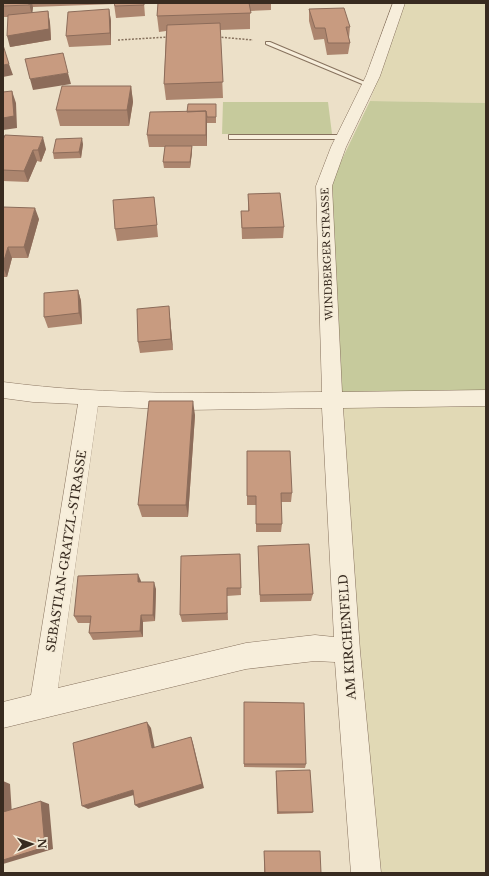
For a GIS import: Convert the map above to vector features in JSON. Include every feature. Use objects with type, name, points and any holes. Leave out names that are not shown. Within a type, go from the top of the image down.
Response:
[{"type":"street","name":"WINDBERGER STRASSE","points":[[332,400],[324,186],[327,174],[343,137],[369,85],[400,3]]},
{"type":"street","points":[[3,390],[33,394],[89,398],[185,402],[486,398]]},
{"type":"street","name":"SEBASTIAN-GRATZL-STRASSE","points":[[42,705],[89,398]]},
{"type":"street","name":"AM KIRCHENFELD","points":[[332,400],[347,651],[366,873]]},
{"type":"street","points":[[3,715],[246,656],[315,648],[347,651]]},
{"type":"lane","points":[[268,43],[369,85]]},
{"type":"lane","points":[[232,137],[343,137]]},
{"type":"path","points":[[118,40],[174,37]]},
{"type":"path","points":[[212,37],[242,38],[268,43]]},
{"type":"shaded area","points":[[404,3],[486,3],[486,103],[370,101]]},
{"type":"shaded area","points":[[486,399],[486,873],[376,873],[336,401]]},
{"type":"green space","points":[[370,101],[486,103],[486,392],[336,396],[332,188],[334,176]]},
{"type":"green space","points":[[223,102],[328,102],[332,134],[222,134]]},
{"type":"building","points":[[3,3],[29,3],[29,5],[3,6]]},
{"type":"building","points":[[114,3],[144,3],[144,5],[115,6]]},
{"type":"building","points":[[158,3],[249,3],[251,13],[157,16]]},
{"type":"building","points":[[344,8],[350,27],[346,27],[350,43],[328,43],[325,28],[315,28],[309,9]]},
{"type":"building","points":[[109,9],[110,33],[66,36],[68,12]]},
{"type":"building","points":[[48,11],[49,29],[7,36],[8,15]]},
{"type":"building","points":[[220,23],[223,82],[164,84],[167,25]]},
{"type":"building","points":[[3,45],[9,64],[3,65]]},
{"type":"building","points":[[63,53],[68,73],[30,79],[25,59]]},
{"type":"building","points":[[62,86],[131,86],[127,110],[56,110]]},
{"type":"building","points":[[12,91],[14,116],[3,118],[3,92]]},
{"type":"building","points":[[188,104],[216,104],[216,117],[207,117],[206,111],[187,112]]},
{"type":"building","points":[[206,111],[206,135],[147,135],[150,112]]},
{"type":"building","points":[[5,135],[43,137],[38,150],[33,150],[24,171],[3,170],[3,140]]},
{"type":"building","points":[[82,138],[79,152],[53,153],[56,139]]},
{"type":"building","points":[[165,146],[192,146],[190,162],[163,162]]},
{"type":"building","points":[[280,193],[284,227],[242,228],[241,211],[249,211],[248,194]]},
{"type":"building","points":[[154,197],[157,225],[115,229],[113,200]]},
{"type":"building","points":[[3,207],[35,208],[24,247],[8,247],[3,264]]},
{"type":"building","points":[[78,290],[79,313],[44,317],[44,293]]},
{"type":"building","points":[[169,306],[171,339],[138,342],[137,309]]},
{"type":"building","points":[[149,401],[193,401],[186,505],[138,505]]},
{"type":"building","points":[[247,451],[290,451],[292,493],[281,493],[282,524],[256,524],[256,496],[247,496]]},
{"type":"building","points":[[309,544],[313,594],[260,595],[258,546]]},
{"type":"building","points":[[240,554],[241,588],[227,588],[227,613],[180,615],[181,556]]},
{"type":"building","points":[[138,574],[138,582],[154,582],[153,615],[141,615],[140,631],[89,633],[91,616],[74,616],[78,576]]},
{"type":"building","points":[[244,702],[304,703],[306,764],[244,764]]},
{"type":"building","points":[[147,722],[152,748],[191,737],[202,784],[135,805],[133,790],[82,806],[73,743]]},
{"type":"building","points":[[310,770],[313,812],[278,812],[276,771]]},
{"type":"building","points":[[41,801],[45,847],[3,860],[3,812]]},
{"type":"building","points":[[264,851],[320,851],[321,873],[265,873]]}]
